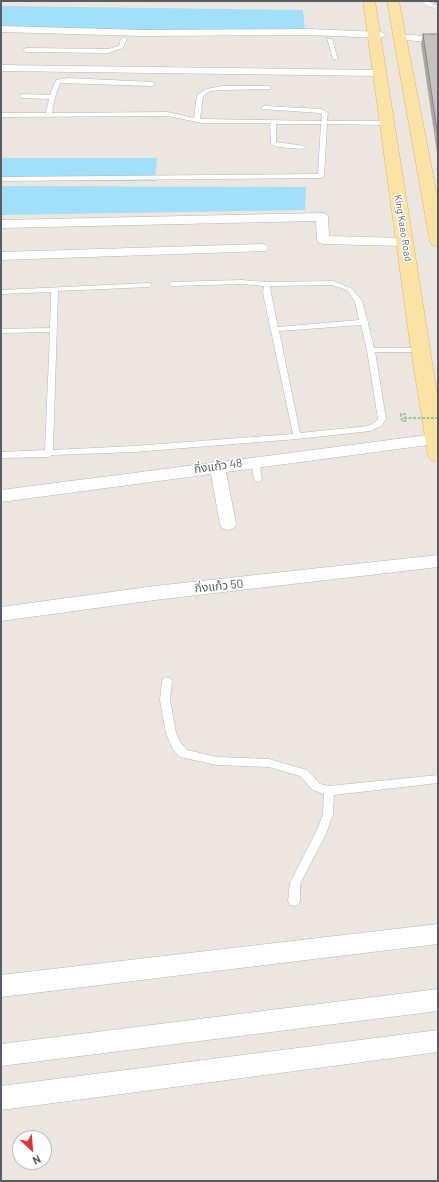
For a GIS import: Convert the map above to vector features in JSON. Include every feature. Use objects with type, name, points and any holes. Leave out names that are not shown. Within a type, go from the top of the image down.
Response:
[{"type":"main road","name":"King Kaeo Road","points":[[369,1],[378,35],[380,73],[387,124],[420,350],[438,455]]},
{"type":"main road","points":[[393,1],[438,242]]},
{"type":"street","points":[[1,29],[142,33],[310,32],[378,35]]},
{"type":"street","points":[[1,38],[280,40],[329,39],[378,35]]},
{"type":"street","points":[[399,36],[438,40]]},
{"type":"street","points":[[1,68],[380,73]]},
{"type":"street","points":[[423,168],[438,225]]},
{"type":"street","points":[[1,224],[322,217],[323,240],[405,242]]},
{"type":"street","points":[[1,256],[262,248]]},
{"type":"street","name":"กิ่งแก้ว 48","points":[[1,496],[255,461],[435,439]]},
{"type":"street","points":[[217,466],[228,524]]},
{"type":"street","name":"กิ่งแก้ว 50","points":[[1,614],[155,593],[438,562]]},
{"type":"street","points":[[1,986],[438,934]]},
{"type":"street","points":[[1,1055],[438,1000]]},
{"type":"street","points":[[1,1098],[438,1041]]},
{"type":"lane","points":[[424,1],[429,5],[435,6]]},
{"type":"lane","points":[[26,50],[108,51],[121,46],[124,39]]},
{"type":"lane","points":[[329,39],[336,59]]},
{"type":"lane","points":[[49,114],[56,84],[62,80],[152,84]]},
{"type":"lane","points":[[197,120],[200,95],[208,90],[223,88],[269,88]]},
{"type":"lane","points":[[22,96],[52,97]]},
{"type":"lane","points":[[1,179],[322,176],[325,113],[321,111],[264,108]]},
{"type":"lane","points":[[1,115],[168,114],[197,120],[387,124]]},
{"type":"lane","points":[[273,122],[273,143],[278,145],[303,146]]},
{"type":"lane","points":[[1,455],[134,449],[297,436],[370,428],[378,424],[382,419],[365,322],[358,301],[349,289],[326,282],[267,284],[241,282],[172,284]]},
{"type":"lane","points":[[267,284],[267,293],[297,436]]},
{"type":"lane","points":[[1,292],[149,285]]},
{"type":"lane","points":[[49,454],[55,290]]},
{"type":"lane","points":[[275,329],[365,322]]},
{"type":"lane","points":[[1,332],[54,330]]},
{"type":"lane","points":[[371,350],[420,350]]},
{"type":"lane","points":[[255,461],[258,479]]},
{"type":"lane","points":[[167,681],[165,700],[171,733],[176,745],[184,754],[217,761],[269,763],[303,773],[317,787],[329,791],[438,779]]},
{"type":"lane","points":[[294,901],[295,883],[322,831],[328,814],[329,791]]},
{"type":"path","points":[[403,420],[438,418]]},
{"type":"water","points":[[1,6],[303,10],[305,30],[1,32]]},
{"type":"water","points":[[1,158],[157,158],[155,181],[1,181]]},
{"type":"water","points":[[1,186],[306,187],[305,210],[1,215]]},
{"type":"building","points":[[423,34],[438,34],[438,137]]}]
